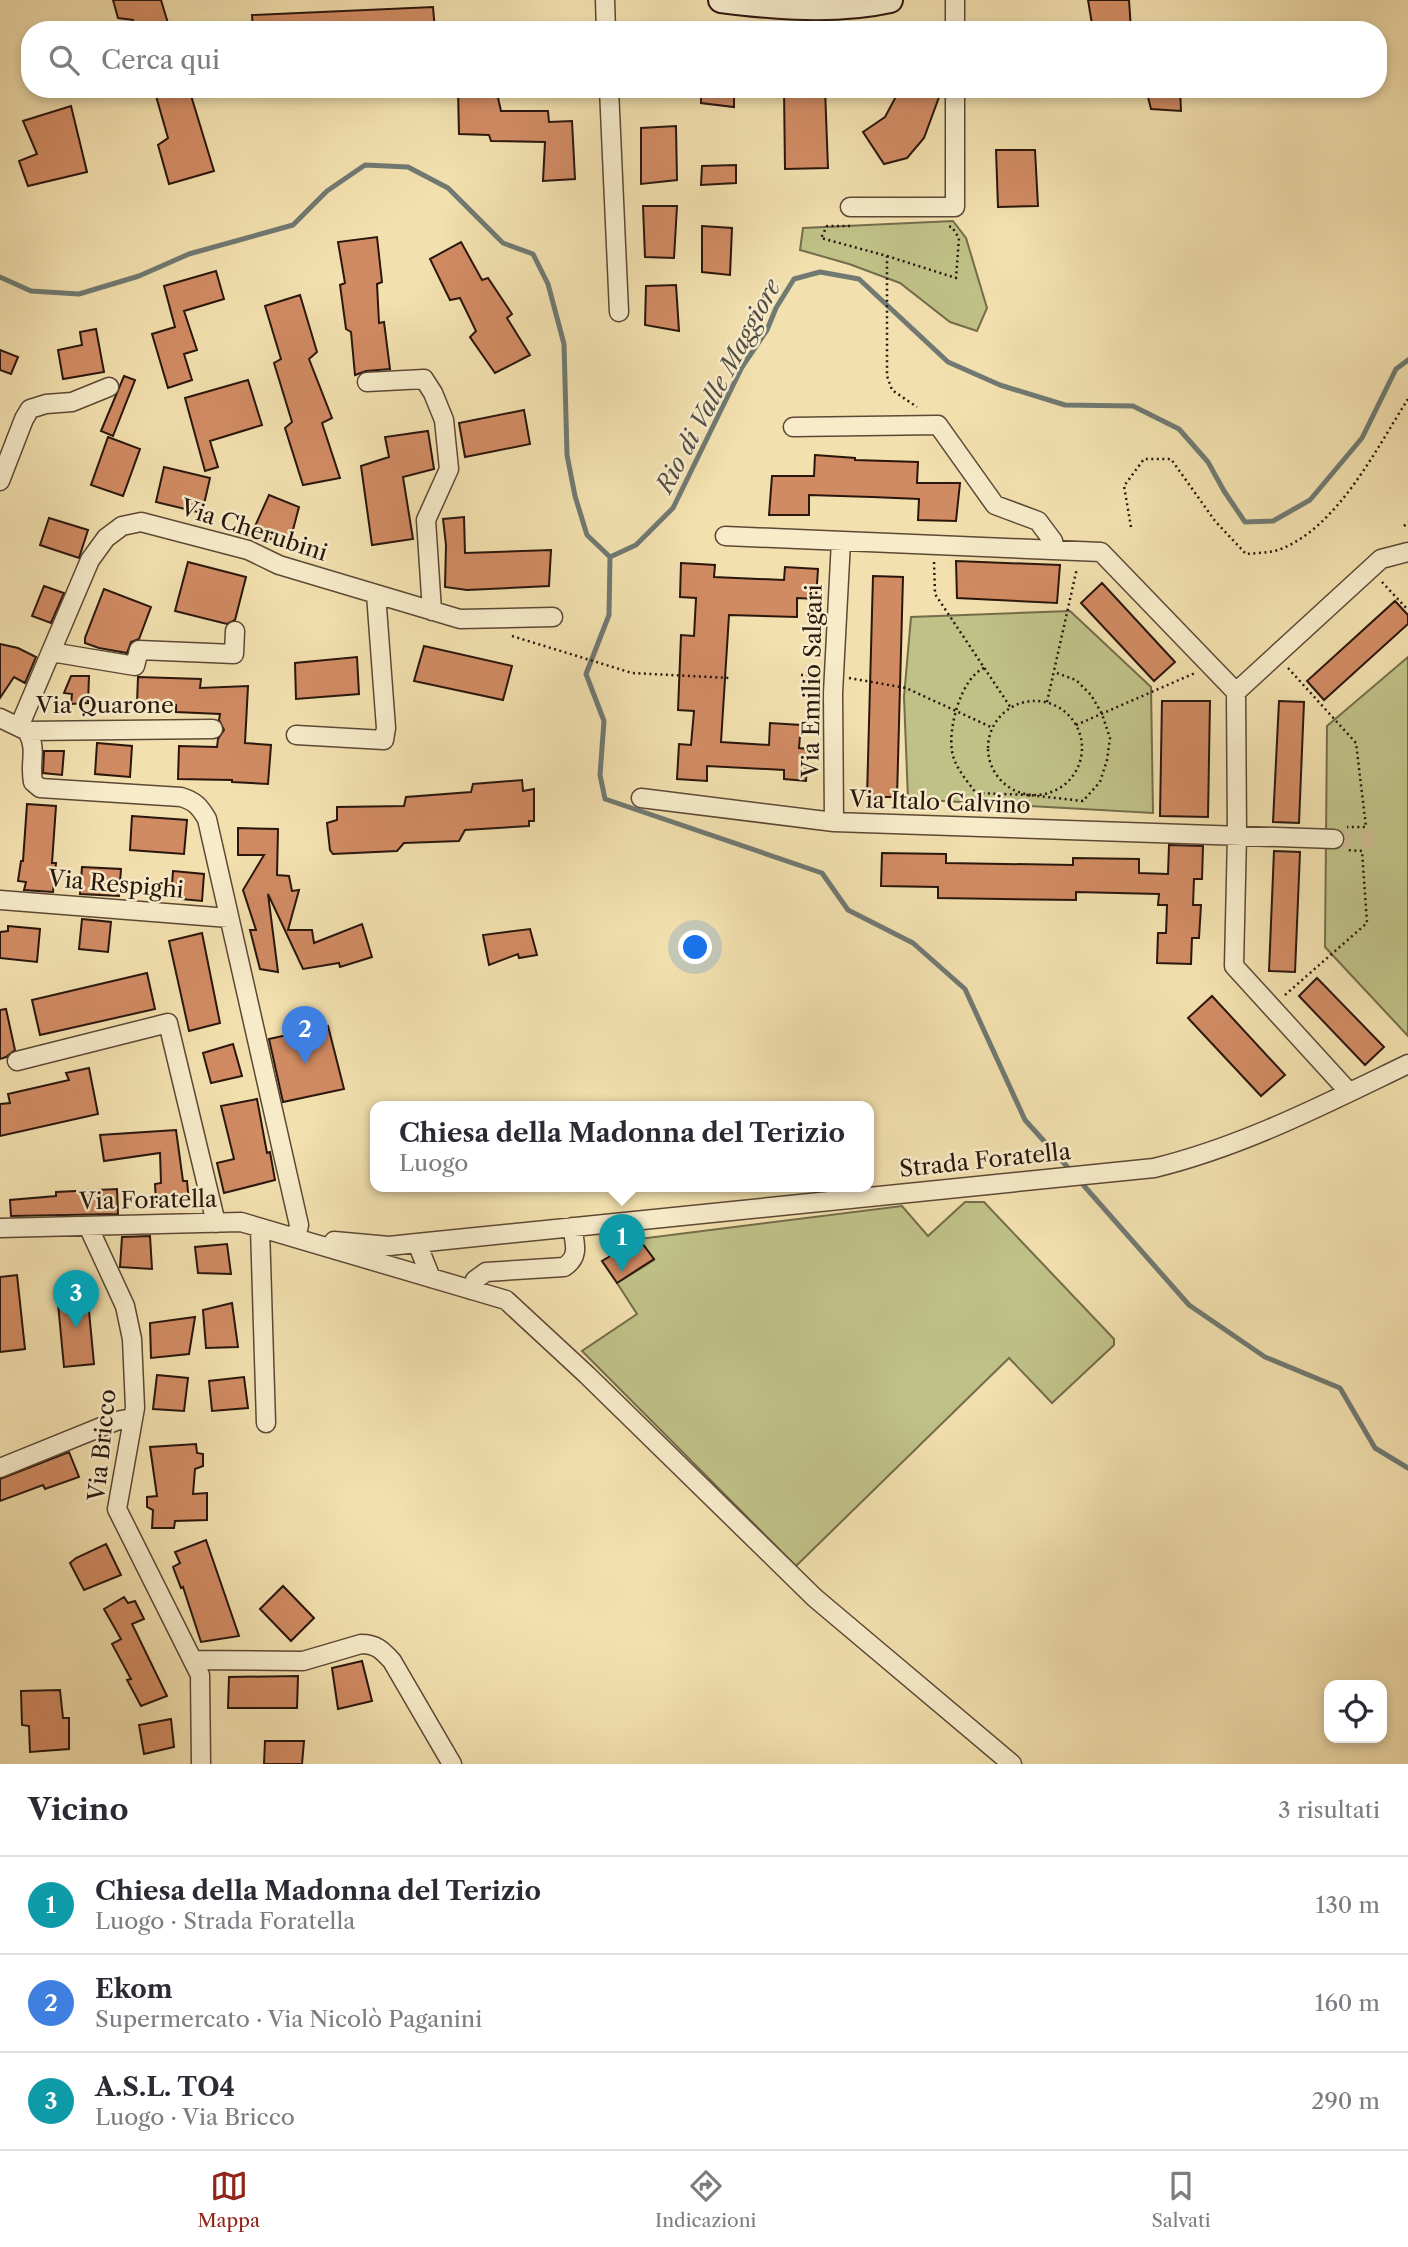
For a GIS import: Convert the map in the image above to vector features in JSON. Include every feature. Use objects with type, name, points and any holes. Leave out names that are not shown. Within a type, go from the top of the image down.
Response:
[{"type":"street","points":[[605,0],[606,21]]},
{"type":"street","points":[[721,0],[796,8],[890,0]]},
{"type":"street","points":[[955,0],[955,21]]},
{"type":"street","points":[[609,98],[619,312]]},
{"type":"street","points":[[850,207],[955,207],[955,98]]},
{"type":"street","points":[[367,382],[424,379],[444,420],[449,469],[426,520],[432,611]]},
{"type":"street","points":[[0,481],[30,409],[46,404],[72,402],[109,387]]},
{"type":"street","points":[[793,426],[938,425],[995,505],[1038,521],[1053,541],[1055,550]]},
{"type":"street","name":"Via Cherubini","points":[[23,729],[51,652],[90,559],[106,538],[122,526],[141,522],[248,550],[279,565],[460,619],[553,617]]},
{"type":"street","points":[[725,536],[1101,552],[1236,692],[1234,966],[1349,1092]]},
{"type":"street","name":"Via Emilio Salgari","points":[[834,822],[834,675],[841,541]]},
{"type":"street","points":[[1236,692],[1381,559],[1408,552]]},
{"type":"street","points":[[296,735],[384,740],[386,728],[376,594]]},
{"type":"street","points":[[51,652],[135,666],[139,650],[234,654],[235,631]]},
{"type":"street","name":"Via Quarone","points":[[0,718],[23,729],[213,729]]},
{"type":"street","points":[[23,729],[34,743],[31,769],[33,782],[40,788],[181,797],[192,800],[207,819],[299,1225],[296,1238],[506,1300],[587,1374],[816,1598],[1012,1764]]},
{"type":"street","name":"Via Italo Calvino","points":[[641,798],[834,822],[1334,839]]},
{"type":"street","name":"Via Respighi","points":[[0,900],[229,918]]},
{"type":"street","points":[[17,1061],[167,1023],[216,1223]]},
{"type":"street","name":"Strada Foratella","points":[[296,1238],[389,1246],[1154,1168],[1195,1158],[1260,1134],[1408,1064]]},
{"type":"street","name":"Via Foratella","points":[[0,1228],[241,1222],[296,1238]]},
{"type":"street","name":"Via Bricco","points":[[88,1226],[125,1306],[132,1339],[135,1408],[117,1509],[200,1675],[201,1764]]},
{"type":"street","points":[[471,1290],[475,1280],[486,1272],[564,1266],[572,1262],[576,1251],[572,1227]]},
{"type":"street","points":[[260,1228],[266,1423]]},
{"type":"street","points":[[417,1243],[431,1278]]},
{"type":"street","points":[[389,1246],[401,1269]]},
{"type":"street","points":[[0,1468],[116,1421],[132,1418]]},
{"type":"street","points":[[193,1660],[303,1661],[361,1644],[382,1648],[452,1764]]},
{"type":"path","points":[[852,226],[827,226],[821,238],[956,278],[959,238],[953,227],[940,223]]},
{"type":"path","points":[[887,256],[887,376],[892,390],[919,408]]},
{"type":"path","points":[[1131,527],[1125,486],[1144,459],[1171,459],[1215,521],[1246,554],[1278,550],[1311,531],[1344,498],[1408,399]]},
{"type":"path","points":[[1404,526],[1408,522]]},
{"type":"path","points":[[934,545],[935,594],[1011,708]]},
{"type":"path","points":[[1048,702],[1080,551]]},
{"type":"path","points":[[1370,569],[1408,610]]},
{"type":"path","points":[[1276,655],[1356,743],[1366,827]]},
{"type":"path","points":[[580,657],[632,673],[729,678]]},
{"type":"path","points":[[1076,725],[1211,666]]},
{"type":"path","points":[[984,668],[976,672],[962,692],[953,730],[951,752],[963,777],[976,793],[1029,794],[1044,794],[1069,781],[1079,767],[1083,751],[1081,735],[1062,709],[1048,702],[1031,700],[1002,714],[992,728],[988,742],[989,757],[994,771],[1003,782],[1015,790],[1029,794],[1083,801],[1100,782],[1110,738],[1102,714],[1091,695],[1076,680],[1054,672]]},
{"type":"path","points":[[801,675],[834,675],[906,688],[992,728]]},
{"type":"path","points":[[1271,1008],[1367,923],[1362,851]]},
{"type":"green space","points":[[953,221],[966,238],[987,308],[977,331],[950,322],[900,283],[800,250],[803,228]]},
{"type":"green space","points":[[1070,611],[1151,687],[1153,813],[908,799],[904,697],[911,617]]},
{"type":"green space","points":[[1408,657],[1408,1036],[1325,947],[1327,726]]},
{"type":"green space","points":[[965,1202],[984,1202],[1114,1339],[1114,1345],[1052,1403],[1009,1358],[796,1566],[582,1351],[637,1314],[617,1283],[654,1260],[639,1239],[902,1206],[928,1236]]},
{"type":"building","points":[[113,0],[161,0],[167,21],[133,21],[118,18]]},
{"type":"building","points":[[1088,0],[1129,0],[1130,21],[1092,21]]},
{"type":"building","points":[[433,7],[434,21],[252,21],[252,15]]},
{"type":"building","points":[[157,98],[192,98],[214,171],[169,184],[158,145],[168,138]]},
{"type":"building","points":[[458,98],[498,98],[501,111],[548,111],[549,122],[572,121],[575,179],[543,181],[545,142],[491,141],[489,135],[459,134]]},
{"type":"building","points":[[701,98],[734,98],[734,107],[701,103]]},
{"type":"building","points":[[784,98],[825,98],[828,168],[785,169]]},
{"type":"building","points":[[895,98],[939,98],[924,138],[907,158],[884,164],[863,132],[885,117]]},
{"type":"building","points":[[1148,98],[1180,98],[1181,111],[1151,109]]},
{"type":"building","points":[[71,106],[87,172],[28,186],[19,161],[37,154],[23,121]]},
{"type":"building","points":[[676,126],[677,180],[641,184],[641,128]]},
{"type":"building","points":[[996,150],[1035,150],[1038,206],[998,207]]},
{"type":"building","points":[[736,165],[736,183],[701,185],[702,166]]},
{"type":"building","points":[[643,206],[677,206],[674,258],[645,257]]},
{"type":"building","points":[[702,226],[732,228],[730,275],[702,272]]},
{"type":"building","points":[[377,237],[382,282],[377,284],[379,323],[384,322],[390,369],[355,375],[351,332],[346,329],[340,285],[345,283],[338,242]]},
{"type":"building","points":[[461,242],[482,280],[488,278],[512,314],[507,318],[530,355],[495,373],[470,337],[476,331],[460,298],[450,300],[430,259]]},
{"type":"building","points":[[216,271],[224,299],[184,311],[197,350],[184,354],[192,380],[168,388],[152,334],[175,327],[164,286]]},
{"type":"building","points":[[676,285],[679,331],[645,325],[646,286]]},
{"type":"building","points":[[300,295],[317,352],[309,359],[332,418],[322,423],[340,478],[303,485],[285,428],[292,422],[274,363],[281,359],[265,306]]},
{"type":"building","points":[[96,329],[104,372],[63,379],[58,350],[82,345],[80,332]]},
{"type":"building","points":[[0,350],[18,357],[11,374],[0,370]]},
{"type":"building","points":[[124,376],[135,380],[113,436],[101,431]]},
{"type":"building","points":[[248,380],[262,425],[210,441],[218,467],[205,471],[185,398]]},
{"type":"building","points":[[524,410],[530,444],[465,457],[459,423]]},
{"type":"building","points":[[428,431],[434,469],[403,477],[413,539],[372,545],[361,466],[389,457],[385,437]]},
{"type":"building","points":[[108,437],[140,449],[123,496],[91,485]]},
{"type":"building","points":[[815,455],[855,460],[918,462],[917,483],[960,483],[956,521],[918,520],[919,499],[872,497],[809,495],[809,515],[769,515],[772,476],[814,476]]},
{"type":"building","points":[[164,467],[210,478],[202,513],[156,502]]},
{"type":"building","points":[[269,495],[299,507],[289,545],[252,533]]},
{"type":"building","points":[[464,517],[465,553],[551,550],[549,586],[467,590],[445,587],[446,545],[443,519]]},
{"type":"building","points":[[49,518],[88,530],[79,558],[40,545]]},
{"type":"building","points":[[956,561],[1060,565],[1057,603],[957,598]]},
{"type":"building","points":[[188,562],[246,577],[235,620],[227,624],[175,611]]},
{"type":"building","points":[[681,563],[715,565],[714,577],[784,580],[785,567],[818,569],[816,599],[797,598],[797,617],[729,615],[721,742],[769,745],[770,723],[801,725],[799,748],[808,749],[806,781],[784,779],[784,770],[707,766],[707,781],[677,779],[679,744],[691,745],[694,711],[678,710],[681,635],[694,636],[696,598],[680,597]]},
{"type":"building","points":[[873,576],[903,577],[897,797],[867,797]]},
{"type":"building","points":[[1102,583],[1175,662],[1154,681],[1081,603]]},
{"type":"building","points":[[44,586],[64,593],[51,623],[32,616]]},
{"type":"building","points":[[104,589],[151,607],[139,639],[131,642],[127,653],[85,643]]},
{"type":"building","points":[[1395,601],[1408,615],[1408,624],[1324,700],[1307,681]]},
{"type":"building","points":[[0,644],[18,648],[36,657],[25,683],[14,677],[0,698]]},
{"type":"building","points":[[424,646],[512,666],[503,700],[414,681]]},
{"type":"building","points":[[357,657],[359,694],[296,699],[295,663]]},
{"type":"building","points":[[71,676],[89,676],[88,703],[71,704],[72,694],[64,693]]},
{"type":"building","points":[[138,677],[201,679],[200,688],[248,686],[245,743],[271,745],[268,784],[178,779],[179,746],[217,747],[218,739],[224,730],[219,720],[220,714],[176,712],[176,705],[137,703]]},
{"type":"building","points":[[1162,701],[1210,701],[1208,817],[1160,816]]},
{"type":"building","points":[[1279,701],[1304,702],[1299,823],[1273,822]]},
{"type":"building","points":[[97,743],[132,746],[130,777],[95,774]]},
{"type":"building","points":[[44,751],[64,751],[62,775],[43,773]]},
{"type":"building","points":[[522,780],[523,791],[534,789],[534,821],[529,821],[529,826],[465,830],[459,841],[404,843],[397,851],[333,854],[330,850],[327,823],[337,820],[337,807],[404,806],[406,797],[471,792],[473,784]]},
{"type":"building","points":[[27,804],[56,806],[53,892],[24,890],[26,882],[18,881],[23,861]]},
{"type":"building","points":[[132,816],[187,820],[184,854],[130,850]]},
{"type":"building","points":[[238,828],[278,829],[277,875],[289,876],[292,891],[299,890],[288,930],[312,930],[314,943],[362,924],[372,957],[340,967],[339,963],[303,969],[268,894],[278,972],[260,969],[250,930],[256,930],[243,890],[264,855],[238,855]]},
{"type":"building","points":[[1169,845],[1203,846],[1202,879],[1194,879],[1193,905],[1201,905],[1199,938],[1192,938],[1191,964],[1157,963],[1158,933],[1166,933],[1167,905],[1158,905],[1159,894],[1076,892],[1076,900],[938,898],[938,887],[881,886],[882,853],[946,854],[946,863],[1073,865],[1073,858],[1139,859],[1139,873],[1168,874]]},
{"type":"building","points":[[1274,851],[1300,852],[1295,972],[1269,971]]},
{"type":"building","points":[[82,867],[121,869],[119,896],[80,894]]},
{"type":"building","points":[[173,871],[204,874],[202,901],[171,898]]},
{"type":"building","points":[[82,919],[111,922],[108,952],[79,949]]},
{"type":"building","points":[[8,926],[40,929],[37,962],[0,958],[0,932],[8,931]]},
{"type":"building","points":[[530,929],[537,955],[519,958],[518,954],[489,965],[483,935]]},
{"type":"building","points":[[202,933],[220,1023],[189,1031],[169,941]]},
{"type":"building","points":[[147,973],[155,1009],[40,1035],[32,1000]]},
{"type":"building","points":[[1317,978],[1384,1047],[1365,1065],[1299,996]]},
{"type":"building","points":[[1212,996],[1285,1075],[1261,1096],[1188,1018]]},
{"type":"building","points":[[6,1009],[15,1050],[0,1059],[0,1010]]},
{"type":"building","points":[[328,1026],[344,1089],[283,1102],[269,1039]]},
{"type":"building","points":[[233,1044],[242,1076],[211,1083],[203,1053]]},
{"type":"building","points":[[89,1068],[98,1114],[0,1136],[0,1104],[10,1103],[8,1094],[69,1080],[66,1073]]},
{"type":"building","points":[[257,1099],[275,1180],[224,1193],[217,1163],[234,1159],[221,1106]]},
{"type":"building","points":[[176,1130],[183,1181],[187,1181],[189,1202],[156,1202],[155,1184],[161,1183],[160,1153],[104,1161],[100,1135]]},
{"type":"building","points":[[117,1189],[118,1214],[11,1216],[10,1200],[56,1196],[56,1192]]},
{"type":"building","points":[[150,1236],[152,1269],[120,1267],[122,1237]]},
{"type":"building","points":[[639,1239],[654,1259],[617,1283],[602,1261]]},
{"type":"building","points":[[227,1244],[231,1274],[198,1273],[195,1247]]},
{"type":"building","points":[[17,1275],[25,1349],[0,1352],[0,1277]]},
{"type":"building","points":[[87,1290],[94,1364],[64,1367],[57,1293]]},
{"type":"building","points":[[232,1303],[238,1347],[206,1348],[203,1310]]},
{"type":"building","points":[[195,1317],[189,1354],[151,1358],[150,1323]]},
{"type":"building","points":[[157,1375],[188,1378],[184,1411],[153,1409]]},
{"type":"building","points":[[244,1377],[248,1408],[212,1411],[209,1381]]},
{"type":"building","points":[[196,1444],[197,1453],[203,1454],[203,1466],[195,1469],[193,1494],[207,1493],[207,1520],[175,1521],[174,1528],[152,1528],[153,1510],[147,1507],[147,1497],[157,1496],[150,1447]]},
{"type":"building","points":[[69,1452],[79,1477],[45,1489],[43,1485],[0,1501],[0,1479]]},
{"type":"building","points":[[206,1540],[239,1636],[201,1642],[183,1587],[181,1588],[173,1567],[180,1563],[175,1552]]},
{"type":"building","points":[[106,1544],[121,1575],[84,1590],[70,1563]]},
{"type":"building","points":[[283,1586],[314,1618],[291,1641],[260,1609]]},
{"type":"building","points":[[124,1597],[128,1603],[135,1601],[144,1619],[132,1624],[167,1696],[141,1706],[127,1680],[131,1679],[112,1644],[121,1639],[104,1609]]},
{"type":"building","points":[[362,1661],[372,1701],[338,1709],[332,1668]]},
{"type":"building","points":[[298,1676],[297,1708],[228,1708],[229,1677]]},
{"type":"building","points":[[60,1690],[63,1718],[69,1718],[69,1749],[30,1752],[29,1726],[22,1725],[21,1691]]},
{"type":"building","points":[[171,1719],[174,1747],[144,1754],[139,1725]]},
{"type":"building","points":[[265,1741],[304,1741],[302,1764],[264,1764]]},
{"type":"waterway","name":"Rio di Valle Maggiore","points":[[0,277],[31,291],[79,294],[139,276],[189,254],[293,225],[327,191],[365,165],[408,167],[448,188],[503,243],[533,254],[548,284],[564,344],[567,455],[575,496],[587,535],[610,557],[636,545],[673,508],[742,367],[767,330],[776,308],[794,279],[820,272],[859,279],[948,362],[1000,385],[1065,405],[1133,406],[1179,429],[1208,462],[1245,522],[1273,521],[1310,500],[1362,438],[1396,369],[1408,360]]},
{"type":"waterway","points":[[610,557],[609,615],[586,674],[604,721],[600,775],[605,799],[822,873],[848,910],[913,943],[965,989],[1025,1120],[1072,1172]]},
{"type":"waterway","points":[[1078,1179],[1189,1305],[1265,1357],[1340,1388],[1375,1448],[1408,1468]]},
{"type":"tunnel","points":[[1334,839],[1373,839]]},
{"type":"place","name":"Ekom","points":[[305,1064]]},
{"type":"place","name":"Chiesa della Madonna del Terizio","points":[[622,1272]]},
{"type":"place","name":"A.S.L. TO4","points":[[76,1328]]}]
